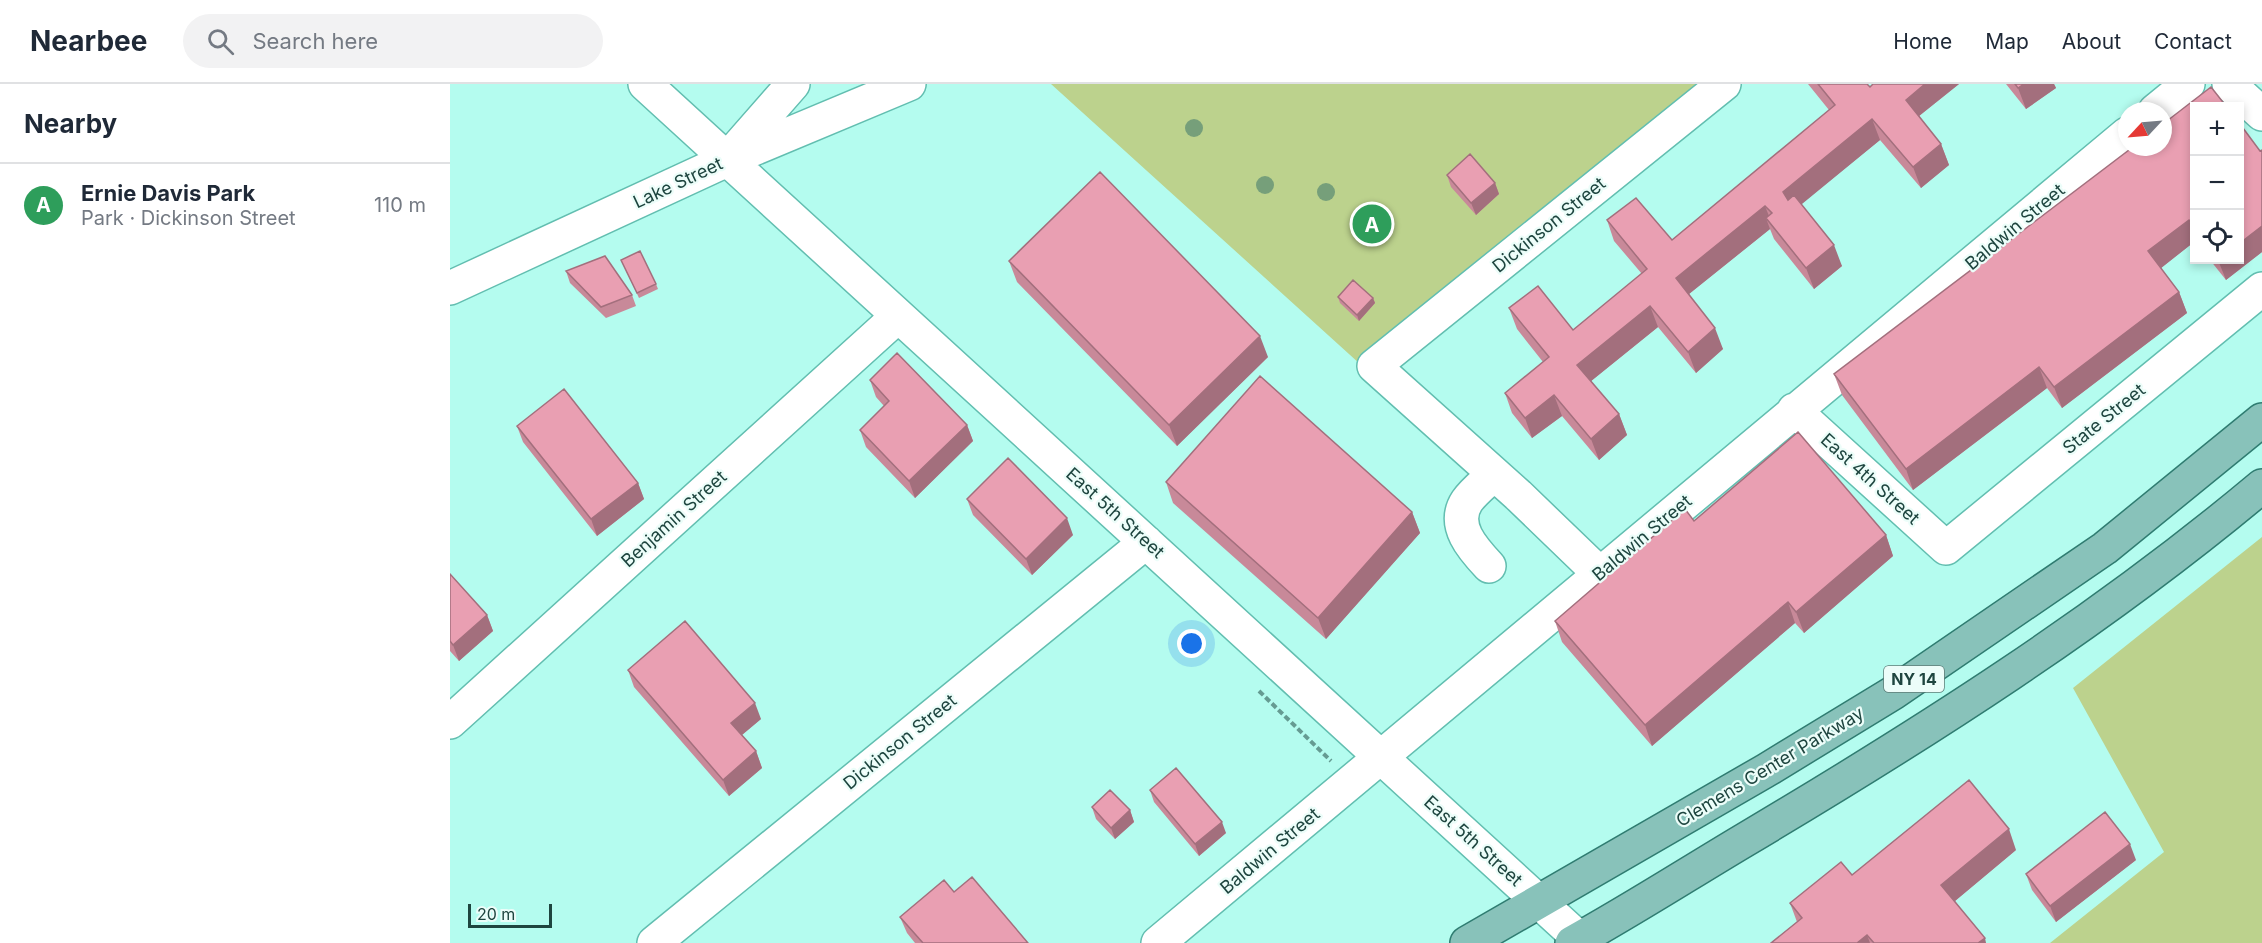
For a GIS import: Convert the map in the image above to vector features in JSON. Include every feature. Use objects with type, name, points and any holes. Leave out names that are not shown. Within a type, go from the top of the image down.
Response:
[{"type":"main road","name":"Clemens Center Parkway","points":[[1467,943],[1765,771],[1893,693],[2105,548],[2262,420]]},
{"type":"main road","name":"NY 14","points":[[1578,942],[1930,727],[2110,605],[2262,486]]},
{"type":"street","name":"East 5th Street","points":[[645,84],[1540,902],[1578,942]]},
{"type":"street","points":[[727,160],[793,84]]},
{"type":"street","name":"Lake Street","points":[[450,288],[727,160],[909,84]]},
{"type":"street","name":"Dickinson Street","points":[[1494,474],[1374,366],[1724,84]]},
{"type":"street","points":[[2166,102],[2188,84]]},
{"type":"street","points":[[2229,84],[2262,114]]},
{"type":"street","name":"Baldwin Street","points":[[1158,943],[2118,141]]},
{"type":"street","name":"State Street","points":[[1946,548],[2262,289]]},
{"type":"street","name":"Benjamin Street","points":[[450,722],[898,315]]},
{"type":"street","name":"East 4th Street","points":[[1794,410],[1946,548]]},
{"type":"street","points":[[1489,566],[1473,549],[1463,531],[1462,513],[1467,501],[1494,474],[1600,574]]},
{"type":"street","name":"Dickinson Street","points":[[654,943],[1146,542]]},
{"type":"path","points":[[1258,689],[1332,763]]},
{"type":"green space","points":[[1051,84],[1717,84],[1360,364]]},
{"type":"green space","points":[[2262,537],[2262,943],[2050,943],[2164,852],[2073,688]]},
{"type":"building","points":[[1818,84],[1867,84],[1870,87],[1873,84],[1925,84],[1906,100],[1941,144],[1913,167],[1872,119],[1783,192],[1788,200],[1794,195],[1834,245],[1806,268],[1766,218],[1772,213],[1765,206],[1676,278],[1715,328],[1688,352],[1650,306],[1577,365],[1619,414],[1591,439],[1554,395],[1525,418],[1505,393],[1549,357],[1509,308],[1538,286],[1573,330],[1647,269],[1607,220],[1636,198],[1672,240],[1835,105]]},
{"type":"building","points":[[2211,87],[2223,102],[2192,102]]},
{"type":"building","points":[[2190,103],[2190,222],[2189,220],[2148,251],[2179,292],[2054,387],[2039,367],[1906,469],[1834,374],[2121,156],[2172,156],[2172,117]]},
{"type":"building","points":[[2244,129],[2260,151],[2262,150],[2262,226],[2244,240]]},
{"type":"building","points":[[1470,154],[1495,183],[1471,203],[1447,175]]},
{"type":"building","points":[[1100,172],[1260,336],[1169,425],[1009,261]]},
{"type":"building","points":[[640,251],[656,284],[637,293],[621,260]]},
{"type":"building","points":[[605,256],[632,295],[601,307],[566,271]]},
{"type":"building","points":[[1353,280],[1373,298],[1357,315],[1338,297]]},
{"type":"building","points":[[897,353],[967,425],[909,481],[860,430],[889,401],[870,380]]},
{"type":"building","points":[[1260,376],[1412,512],[1318,618],[1166,482]]},
{"type":"building","points":[[564,389],[638,483],[591,519],[517,426]]},
{"type":"building","points":[[1798,432],[1886,535],[1796,612],[1788,602],[1645,725],[1555,621],[1685,509],[1694,521]]},
{"type":"building","points":[[1008,458],[1067,518],[1026,559],[967,499]]},
{"type":"building","points":[[450,574],[487,615],[453,645],[450,641]]},
{"type":"building","points":[[685,621],[755,703],[731,723],[756,751],[723,780],[628,670]]},
{"type":"building","points":[[1176,768],[1222,822],[1195,844],[1150,790]]},
{"type":"building","points":[[1969,780],[2009,829],[1941,885],[1985,938],[1978,943],[1874,943],[1867,935],[1857,943],[1771,943],[1802,918],[1790,903],[1841,862],[1852,875]]},
{"type":"building","points":[[1110,790],[1130,810],[1111,828],[1092,807]]},
{"type":"building","points":[[2105,812],[2130,844],[2050,906],[2026,874]]},
{"type":"building","points":[[972,877],[1028,943],[923,943],[900,917],[944,880],[954,892]]},
{"type":"place","name":"Ernie Davis Park","points":[[1372,224]]}]
